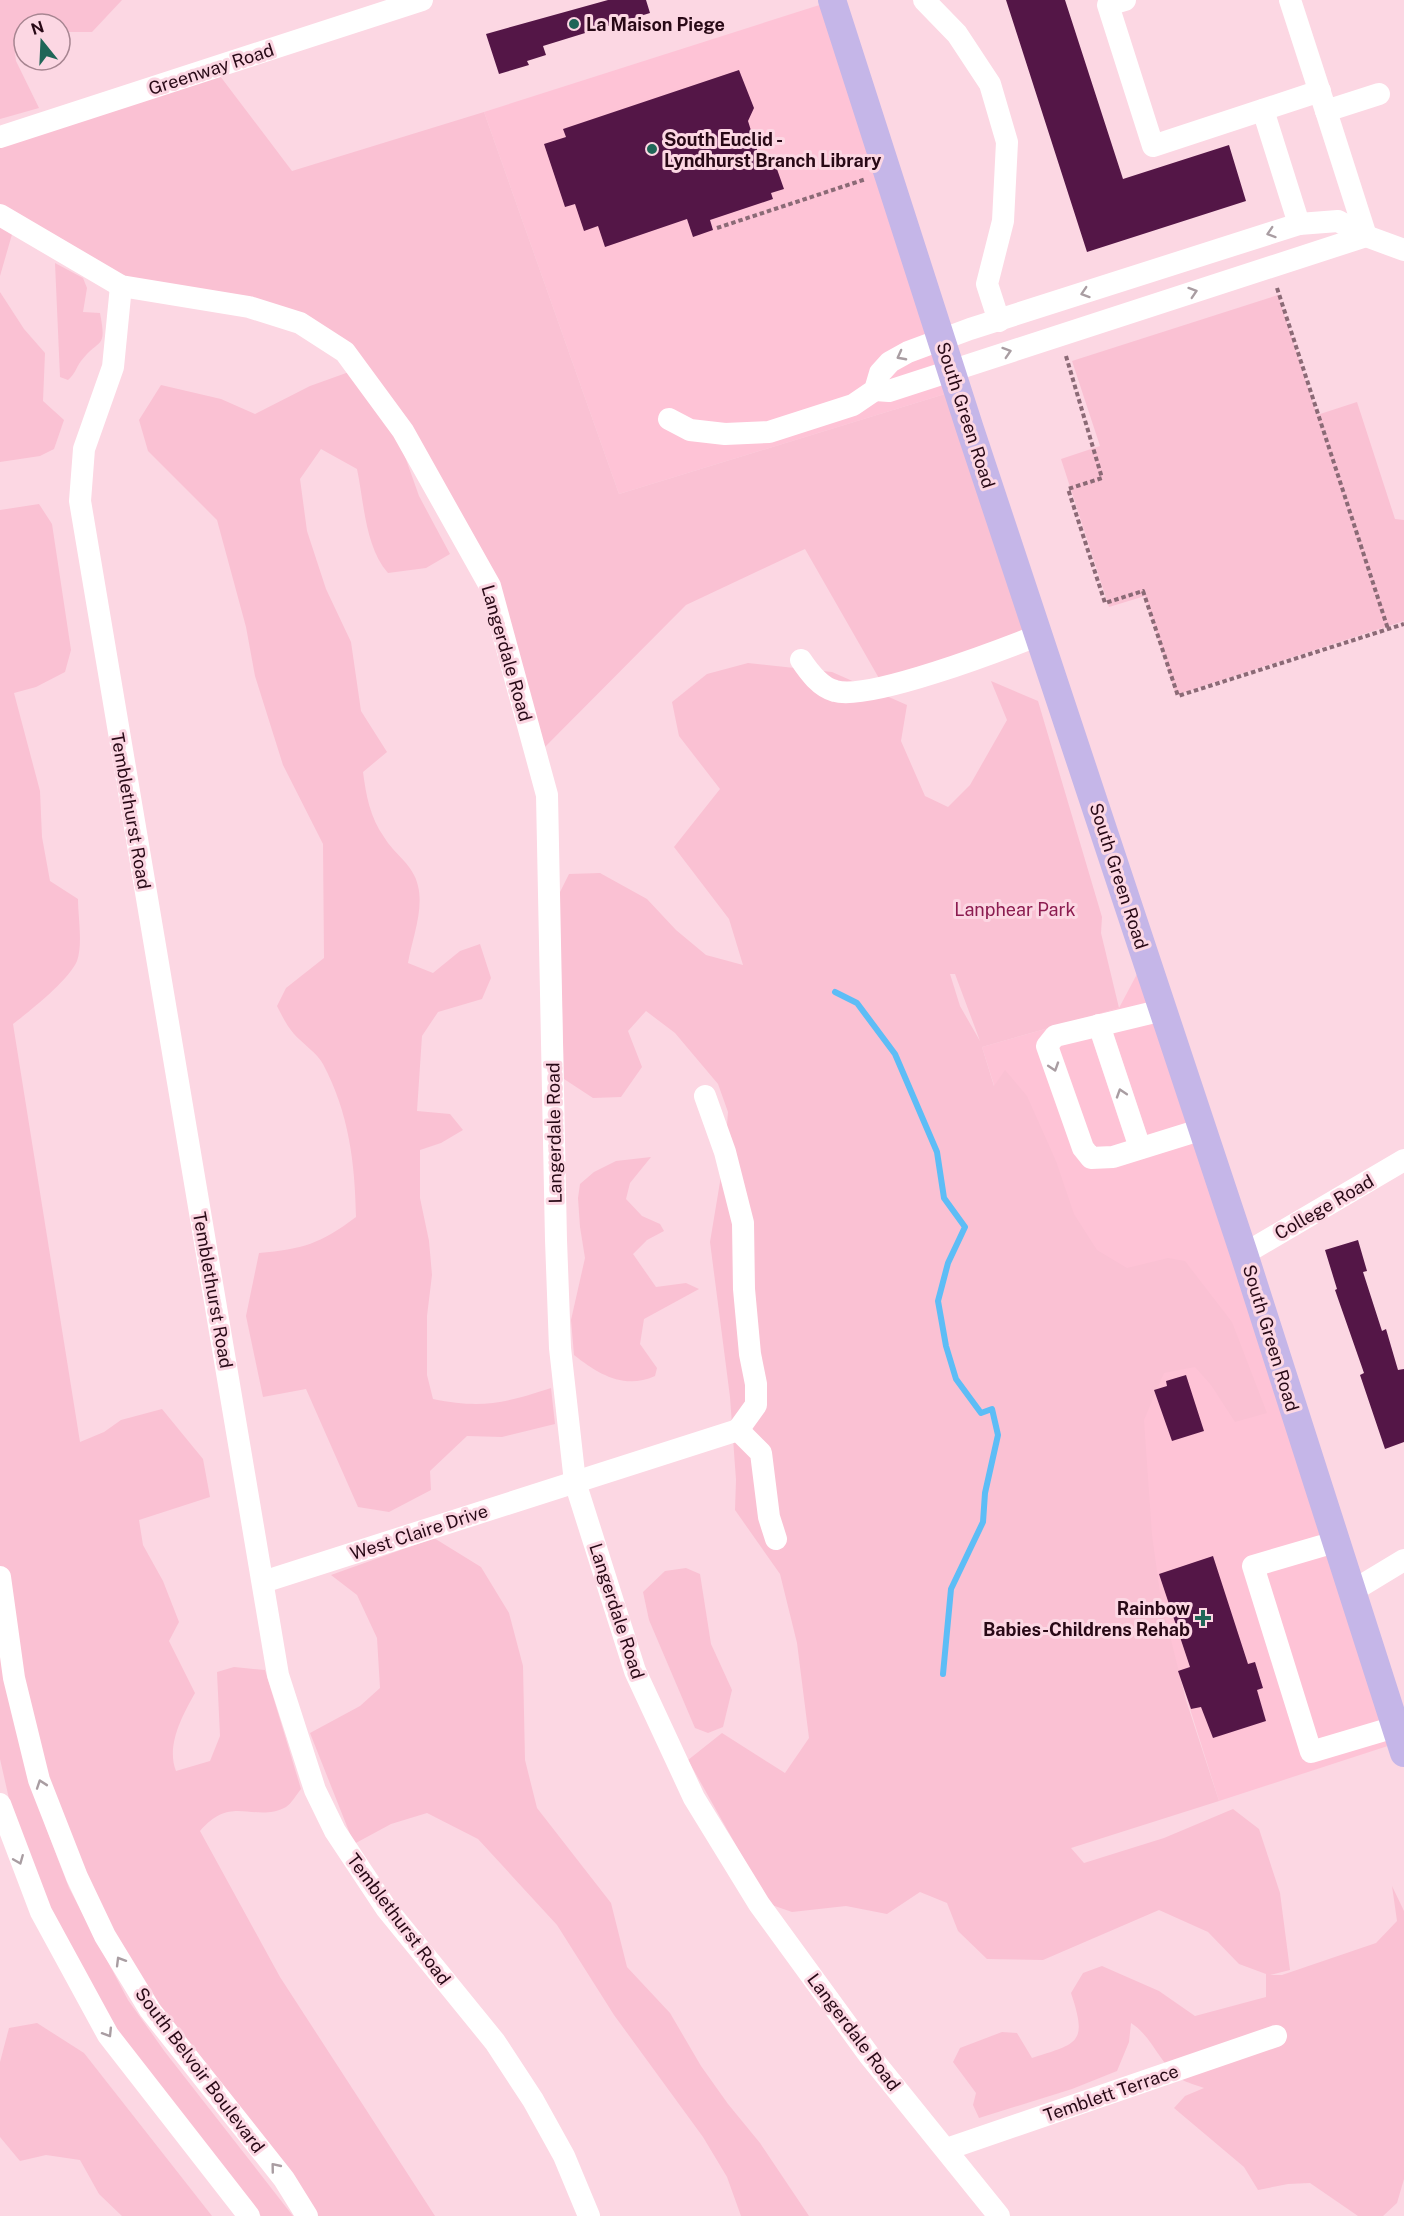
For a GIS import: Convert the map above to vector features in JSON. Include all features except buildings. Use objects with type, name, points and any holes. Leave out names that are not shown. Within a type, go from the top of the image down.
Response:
[{"type":"main road","name":"South Green Road","points":[[832,0],[941,340],[1244,1254],[1400,1740]]},
{"type":"street","name":"Greenway Road","points":[[0,137],[422,0]]},
{"type":"street","points":[[924,0],[957,34],[990,84],[1007,142],[1003,220],[987,284],[999,321]]},
{"type":"street","points":[[1125,0],[1108,6],[1153,146],[1263,110],[1379,94]]},
{"type":"street","points":[[1290,0],[1372,238]]},
{"type":"street","points":[[1263,110],[1299,224]]},
{"type":"street","name":"Langerdale Road","points":[[0,215],[121,286],[249,307],[300,323],[345,352],[403,431],[490,586],[547,795],[560,1348],[575,1482],[634,1671],[694,1797],[759,1904],[869,2055],[999,2216]]},
{"type":"street","points":[[875,390],[880,373],[890,362],[941,340],[1299,224],[1338,221],[1372,238],[1404,250]]},
{"type":"street","points":[[669,419],[690,430],[724,434],[769,432],[853,405],[875,390],[889,391],[951,369],[1372,238],[1404,231]]},
{"type":"street","name":"Temblethurst Road","points":[[121,286],[113,367],[84,449],[80,501],[278,1675],[315,1790],[335,1831],[386,1908],[495,2042],[533,2100],[564,2156],[589,2216]]},
{"type":"street","points":[[801,660],[813,677],[835,691],[874,691],[1039,635]]},
{"type":"street","points":[[1163,1010],[1055,1035],[1047,1046],[1052,1065],[1083,1148],[1091,1158],[1113,1157],[1203,1129]]},
{"type":"street","points":[[1099,1025],[1140,1148]]},
{"type":"street","points":[[705,1096],[725,1152],[743,1223],[744,1289],[750,1354],[756,1384],[756,1405],[738,1430],[761,1453],[769,1518],[776,1539]]},
{"type":"street","name":"College Road","points":[[1244,1254],[1404,1160]]},
{"type":"street","name":"West Claire Drive","points":[[263,1582],[738,1430]]},
{"type":"street","points":[[1335,1542],[1253,1566],[1311,1752],[1400,1740]]},
{"type":"street","points":[[1351,1592],[1404,1560]]},
{"type":"street","name":"South Belvoir Boulevard","points":[[0,1577],[14,1678],[39,1779],[77,1877],[100,1926],[150,2010],[284,2179],[307,2216]]},
{"type":"street","points":[[0,1804],[41,1912],[108,2035],[249,2216]]},
{"type":"street","name":"Temblett Terrace","points":[[947,2149],[1276,2036]]},
{"type":"path","points":[[717,228],[867,179]]},
{"type":"path","points":[[1277,288],[1388,629]]},
{"type":"path","points":[[1066,356],[1102,478],[1068,489],[1097,580],[1105,603],[1143,591],[1178,696],[1404,624]]},
{"type":"shaded area","points":[[832,1],[958,390],[619,494],[484,112]]},
{"type":"shaded area","points":[[1146,957],[1400,1742],[1219,1801],[982,1047],[1119,1008]]},
{"type":"green space","points":[[0,0],[122,0],[92,32],[72,32],[72,12],[12,12],[12,72],[21,72],[39,108],[0,119]]},
{"type":"green space","points":[[214,68],[292,171],[484,112],[619,494],[958,390],[1039,635],[884,687],[805,549],[686,605],[536,756],[490,586],[345,352],[300,323],[121,286],[15,224],[0,276],[0,137]]},
{"type":"green space","points":[[55,263],[83,278],[87,288],[83,312],[100,313],[103,333],[100,342],[81,361],[68,380],[60,377]]},
{"type":"green space","points":[[0,292],[24,329],[45,353],[43,401],[64,420],[54,449],[40,456],[0,462]]},
{"type":"green space","points":[[1278,295],[1317,415],[1357,402],[1395,519],[1404,520],[1404,621],[1176,695],[1145,596],[1109,607],[1061,459],[1100,446],[1072,361]]},
{"type":"green space","points":[[349,372],[402,448],[419,496],[450,554],[426,568],[388,573],[374,550],[370,537],[357,469],[321,449],[300,479],[307,531],[326,589],[351,642],[361,711],[387,752],[363,772],[367,797],[379,829],[408,866],[418,886],[419,915],[408,963],[433,973],[460,951],[480,944],[491,978],[482,999],[438,1012],[422,1036],[417,1111],[450,1114],[463,1130],[441,1143],[420,1150],[420,1198],[429,1241],[432,1275],[427,1316],[427,1375],[433,1399],[466,1404],[506,1401],[551,1388],[555,1424],[502,1437],[467,1436],[430,1471],[431,1490],[389,1512],[358,1507],[306,1389],[263,1397],[246,1316],[259,1253],[310,1244],[356,1217],[349,1139],[332,1082],[314,1052],[291,1031],[277,1006],[286,988],[324,958],[323,844],[283,765],[255,676],[246,627],[217,520],[148,451],[139,420],[161,385],[221,399],[255,414],[310,386]]},
{"type":"green space","points":[[39,504],[52,524],[71,650],[65,672],[36,687],[14,693],[40,791],[42,837],[50,881],[78,899],[80,947],[73,969],[48,995],[13,1024],[80,1442],[104,1432],[121,1420],[162,1409],[203,1459],[210,1497],[139,1520],[143,1545],[163,1581],[179,1622],[169,1641],[195,1693],[174,1741],[173,1761],[176,1771],[210,1761],[220,1736],[217,1672],[234,1667],[265,1670],[301,1789],[286,1807],[264,1813],[233,1811],[222,1814],[200,1831],[280,1977],[435,2216],[307,2216],[150,2010],[39,1779],[0,1577],[0,510]]},
{"type":"green space","name":"Lanphear Park","points":[[748,663],[832,672],[907,705],[901,741],[925,796],[948,807],[970,785],[1007,720],[991,681],[1038,701],[1102,917],[1101,933],[1119,1008],[982,1047],[994,1086],[1005,1070],[1027,1096],[1056,1161],[1074,1214],[1097,1250],[1127,1268],[1168,1258],[1185,1261],[1232,1322],[1267,1413],[1235,1422],[1211,1385],[1195,1367],[1164,1373],[1144,1420],[1152,1535],[1161,1600],[1186,1700],[1219,1801],[1071,1848],[1084,1863],[1164,1838],[1233,1809],[1259,1829],[1280,1893],[1290,1970],[1270,1975],[1282,1975],[1376,1943],[1397,1921],[1392,1886],[1404,1911],[1404,2179],[1397,2203],[1383,2216],[1358,2216],[1310,2183],[1288,2184],[1258,2190],[1244,2167],[1174,2108],[1185,2096],[1204,2088],[1183,2080],[1174,2073],[1139,2029],[1131,2023],[1129,2042],[1117,2071],[1072,2089],[979,2118],[973,2105],[976,2093],[953,2062],[960,2048],[1002,2032],[1017,2033],[1032,2058],[1069,2044],[1075,2039],[1079,2023],[1071,1993],[1083,1973],[1102,1966],[1159,1991],[1195,2016],[1266,1997],[1266,1974],[1239,1964],[1208,1932],[1159,1910],[1043,1960],[987,1959],[958,1931],[947,1903],[920,1892],[887,1914],[846,1906],[792,1912],[769,1904],[688,1760],[722,1733],[785,1773],[809,1738],[797,1643],[780,1574],[735,1510],[736,1480],[730,1397],[710,1242],[725,1152],[728,1112],[718,1084],[675,1033],[646,1011],[628,1031],[642,1067],[621,1097],[593,1098],[564,1079],[559,894],[569,874],[600,873],[647,899],[676,930],[706,955],[743,965],[729,919],[674,847],[720,789],[679,736],[672,702],[707,674]],"holes":[[[950,974],[955,974],[980,1041],[960,1006]]]},
{"type":"green space","points":[[651,1157],[630,1183],[626,1199],[642,1216],[660,1224],[664,1231],[647,1240],[633,1254],[656,1287],[686,1283],[699,1289],[644,1319],[640,1344],[657,1368],[655,1376],[644,1380],[622,1381],[602,1374],[574,1355],[571,1320],[585,1258],[578,1198],[580,1184],[594,1172],[616,1161]]},
{"type":"green space","points":[[434,1538],[481,1567],[509,1613],[523,1666],[525,1760],[537,1808],[611,1903],[627,1967],[670,2013],[701,2066],[760,2143],[809,2216],[741,2216],[727,2177],[703,2137],[614,2015],[557,1925],[478,1839],[427,1813],[391,1824],[354,1844],[310,1733],[360,1706],[380,1688],[377,1638],[357,1595],[331,1575]]},
{"type":"green space","points":[[686,1568],[700,1574],[711,1644],[732,1690],[723,1727],[708,1733],[695,1728],[649,1620],[643,1592],[665,1571]]},
{"type":"green space","points":[[0,1618],[45,1825],[69,1888],[128,2000],[165,2052],[293,2216],[261,2216],[128,2047],[62,1937],[17,1834],[0,1759]]},
{"type":"green space","points":[[37,2023],[84,2053],[212,2216],[122,2216],[99,2194],[80,2160],[46,2155],[20,2161],[0,2137],[0,2062],[9,2028]]},
{"type":"waterway","points":[[835,992],[857,1003],[895,1054],[937,1152],[944,1198],[965,1227],[948,1263],[938,1301],[946,1346],[956,1379],[981,1413],[992,1409],[998,1435],[985,1493],[983,1522],[951,1589],[943,1674]]},
{"type":"place","name":"La Maison Piege","points":[[574,24]]},
{"type":"place","name":"South Euclid - Lyndhurst Branch Library","points":[[652,149]]},
{"type":"place","name":"Rainbow Babies-Childrens Rehab","points":[[1203,1618]]}]
